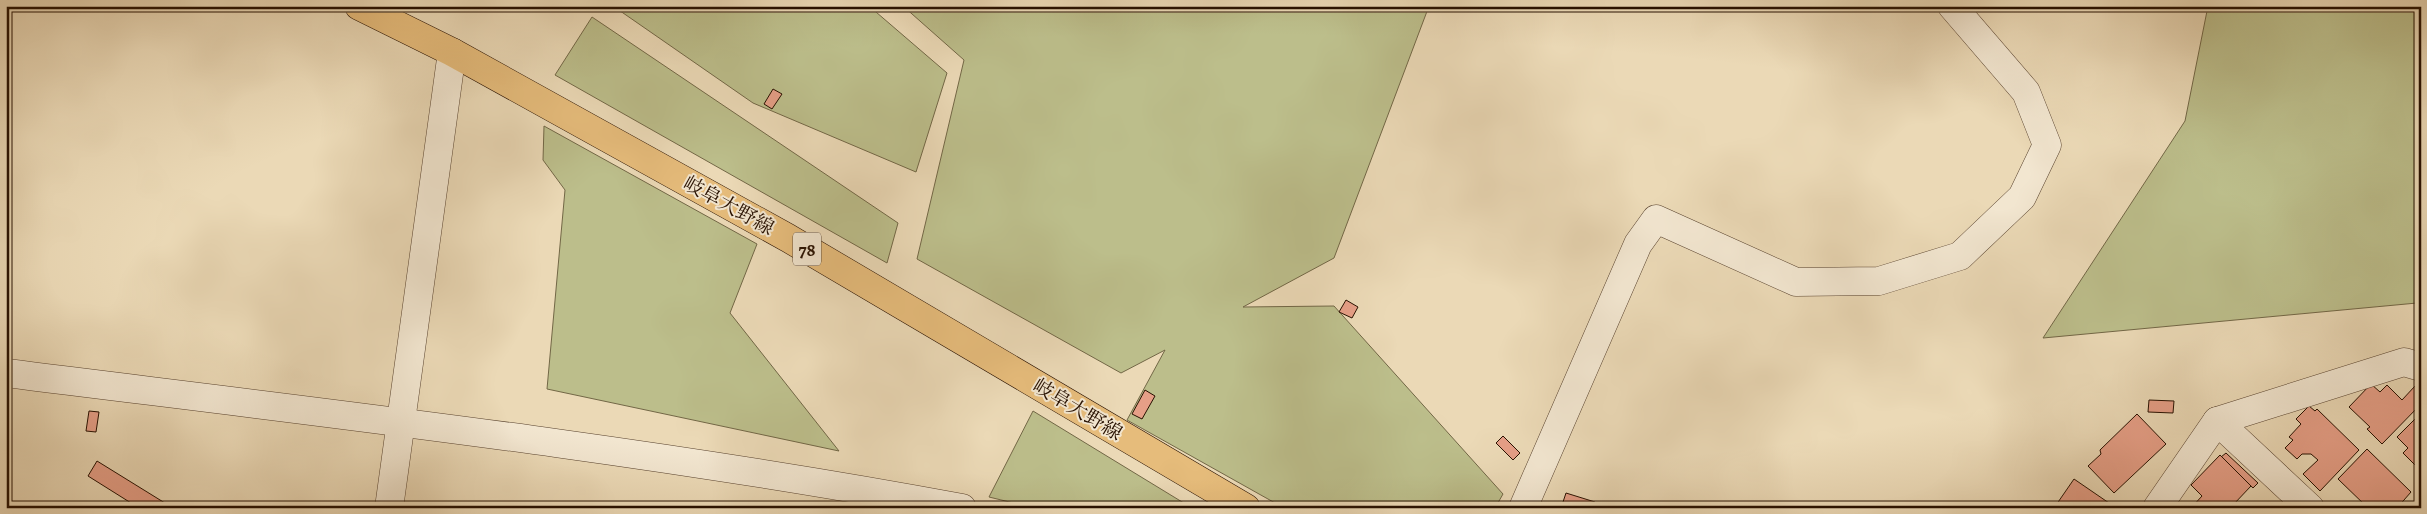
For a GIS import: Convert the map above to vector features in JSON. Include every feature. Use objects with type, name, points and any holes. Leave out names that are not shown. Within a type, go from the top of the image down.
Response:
[{"type":"main road","name":"岐阜大野線","points":[[359,6],[452,52],[788,238],[1246,508]]},
{"type":"street","points":[[1523,508],[1638,244],[1656,219],[1796,282],[1879,281],[1960,256],[2022,197],[2047,145],[2026,92],[1952,6]]},
{"type":"street","points":[[388,508],[452,52]]},
{"type":"street","points":[[2157,508],[2217,421],[2404,362],[2421,367]]},
{"type":"street","points":[[6,373],[401,422],[775,475],[962,508]]},
{"type":"street","points":[[2217,421],[2310,508]]},
{"type":"green space","points":[[613,6],[869,6],[947,73],[916,172],[753,103]]},
{"type":"green space","points":[[903,6],[1429,6],[1334,258],[1243,307],[1334,306],[1503,494],[1495,508],[1284,508],[1127,420],[1165,350],[1121,373],[917,259],[964,60]]},
{"type":"green space","points":[[2208,6],[2421,6],[2421,305],[2417,303],[2043,338],[2185,121]]},
{"type":"green space","points":[[592,17],[898,223],[887,263],[555,75]]},
{"type":"green space","points":[[544,126],[757,244],[730,313],[839,451],[547,389],[565,190],[543,160]]},
{"type":"green space","points":[[1033,411],[1192,508],[1034,508],[989,497]]},
{"type":"building","points":[[773,89],[782,94],[772,109],[764,104]]},
{"type":"building","points":[[1346,300],[1358,307],[1352,318],[1339,312]]},
{"type":"building","points":[[2371,384],[2380,392],[2387,385],[2402,400],[2415,386],[2421,392],[2421,404],[2382,444],[2367,429],[2370,427],[2349,407]]},
{"type":"building","points":[[1145,390],[1155,396],[1142,419],[1132,414]]},
{"type":"building","points":[[2149,400],[2174,401],[2173,413],[2148,412]]},
{"type":"building","points":[[2309,406],[2315,411],[2317,409],[2359,450],[2320,491],[2303,474],[2318,460],[2311,454],[2302,454],[2297,459],[2285,448],[2293,440],[2289,437],[2301,424],[2296,419]]},
{"type":"building","points":[[89,411],[99,412],[96,432],[86,431]]},
{"type":"building","points":[[2421,413],[2421,462],[2416,466],[2403,453],[2408,448],[2397,437]]},
{"type":"building","points":[[2137,414],[2166,444],[2114,493],[2088,466],[2101,454],[2100,450]]},
{"type":"building","points":[[1503,436],[1520,453],[1513,460],[1496,443]]},
{"type":"building","points":[[2367,449],[2411,492],[2397,508],[2368,508],[2338,479]]},
{"type":"building","points":[[2226,453],[2258,483],[2253,488],[2221,457]]},
{"type":"building","points":[[2220,455],[2251,486],[2233,505],[2236,508],[2191,508],[2202,496],[2191,485]]},
{"type":"building","points":[[97,461],[173,508],[139,508],[88,476]]},
{"type":"building","points":[[2074,479],[2109,503],[2105,508],[2054,508]]},
{"type":"building","points":[[1566,493],[1595,502],[1593,508],[1561,508]]}]
